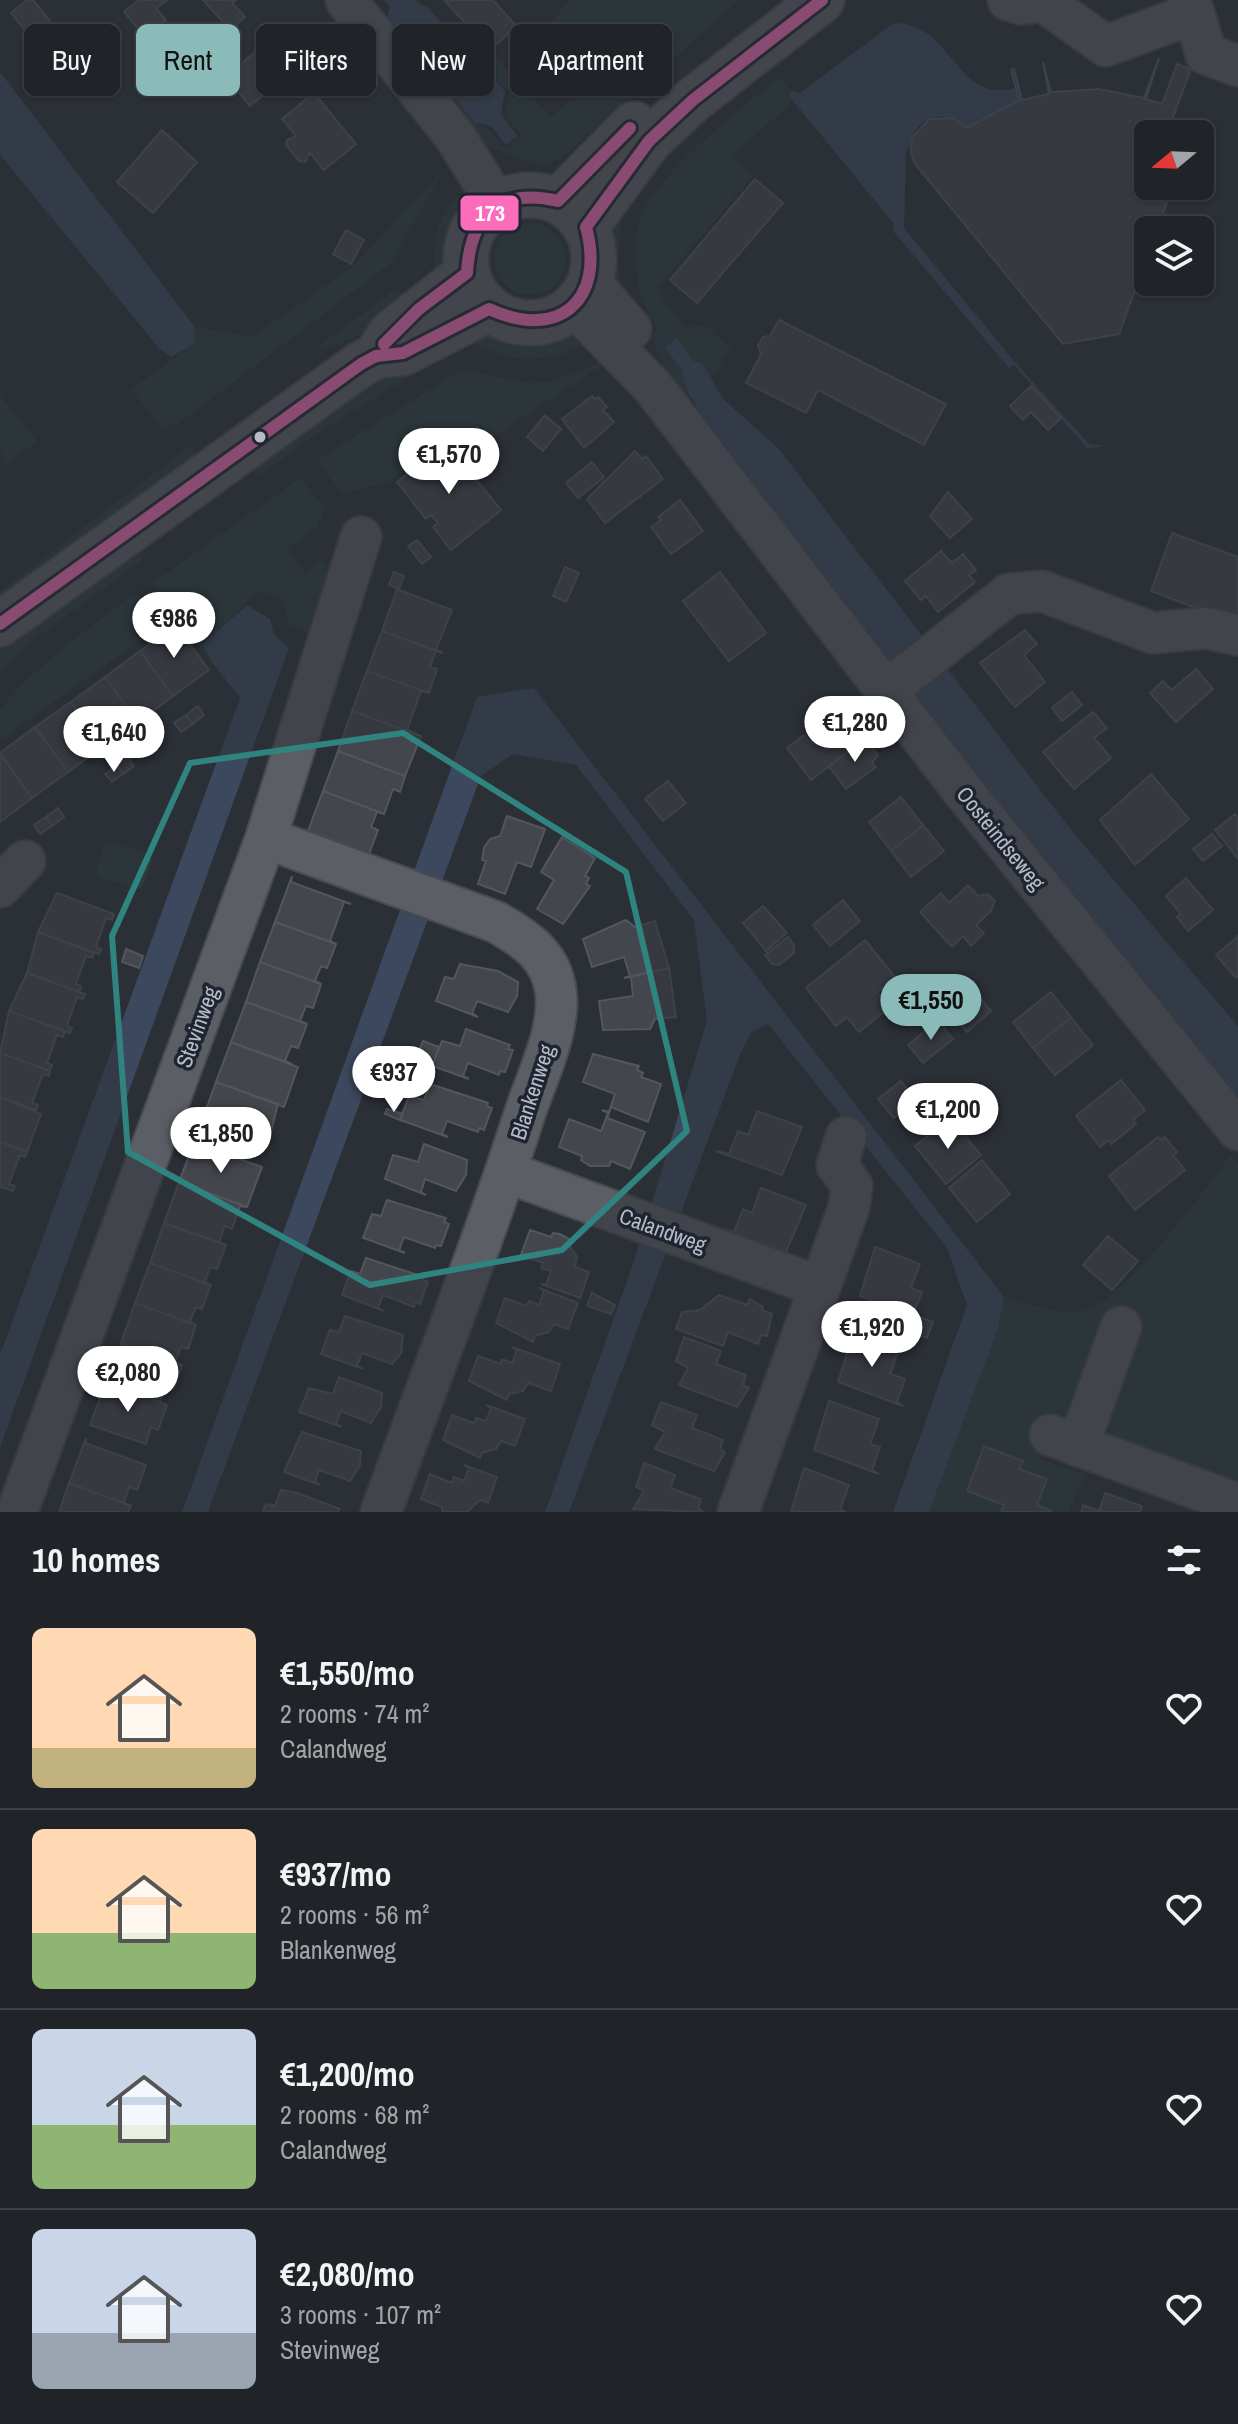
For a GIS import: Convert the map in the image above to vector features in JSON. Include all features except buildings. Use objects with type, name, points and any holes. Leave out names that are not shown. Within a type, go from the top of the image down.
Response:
[{"type":"main road","points":[[572,214],[615,141],[773,0]]},
{"type":"main road","points":[[572,214],[693,100],[822,0]]},
{"type":"main road","points":[[521,195],[572,214],[594,254],[582,294],[539,323],[513,321],[489,309],[472,286],[467,273],[469,241],[475,226],[497,204],[521,195]]},
{"type":"main road","points":[[0,624],[376,356],[391,333],[467,273]]},
{"type":"main road","points":[[376,356],[403,353],[489,309]]},
{"type":"street","points":[[346,0],[454,135],[497,204]]},
{"type":"street","points":[[1033,1],[1106,46],[1191,7],[1206,54],[1238,66]]},
{"type":"street","name":"Oosteindseweg","points":[[582,294],[1238,1130]]},
{"type":"street","name":"Stevinweg","points":[[17,1512],[266,838],[361,537]]},
{"type":"street","points":[[891,688],[1009,594],[1042,591],[1153,633],[1206,628],[1238,635]]},
{"type":"street","name":"Blankenweg","points":[[266,838],[496,922],[527,940],[548,963],[556,992],[555,1023],[506,1172],[381,1512]]},
{"type":"street","points":[[738,1512],[849,1207],[852,1186],[837,1165],[846,1137]]},
{"type":"street","name":"Calandweg","points":[[506,1172],[820,1287]]},
{"type":"street","points":[[1121,1327],[1064,1440],[1238,1504]]},
{"type":"highlighted area","points":[[403,733],[626,872],[687,1131],[562,1250],[370,1285],[128,1152],[112,936],[190,763]]},
{"type":"shaded area","points":[[569,0],[739,0],[672,60],[672,24],[550,24]]},
{"type":"shaded area","points":[[382,13],[392,25],[392,38],[384,28]]},
{"type":"shaded area","points":[[494,55],[510,72],[510,93],[494,77]]},
{"type":"shaded area","points":[[780,78],[791,91],[791,104],[731,156],[753,176],[658,287],[662,298],[685,327],[706,326],[731,349],[711,379],[702,363],[693,361],[676,339],[665,348],[681,369],[691,397],[680,399],[673,391],[651,336],[658,330],[640,289],[635,256],[638,225],[643,211],[667,177],[726,121]]},
{"type":"shaded area","points":[[510,93],[510,96],[532,96],[551,117],[574,96],[632,96],[569,152],[549,164],[537,164],[479,144],[440,96],[452,96],[475,123],[487,128],[505,148],[521,136],[505,115]]},
{"type":"shaded area","points":[[443,171],[392,262],[176,426],[172,422],[163,430],[131,389],[195,344],[195,327],[252,337],[352,267]]},
{"type":"shaded area","points":[[461,194],[462,214],[457,238],[447,260],[434,275],[438,230],[447,209]]},
{"type":"shaded area","points":[[622,207],[618,257],[621,290],[611,279],[609,236]]},
{"type":"shaded area","points":[[530,223],[550,229],[560,239],[566,259],[560,279],[550,289],[530,295],[510,289],[500,279],[494,259],[500,239],[510,229]]},
{"type":"shaded area","points":[[397,288],[408,305],[381,325],[323,351],[319,346]]},
{"type":"shaded area","points":[[488,331],[523,340],[588,337],[590,342],[558,355],[528,359],[497,353],[467,337]]},
{"type":"shaded area","points":[[435,351],[440,359],[324,429],[258,476],[249,462],[327,404]]},
{"type":"shaded area","points":[[607,362],[463,457],[447,439],[388,482],[342,494],[317,460],[461,370],[531,383],[552,381]]},
{"type":"shaded area","points":[[0,395],[37,441],[6,464],[0,450]]},
{"type":"shaded area","points":[[191,445],[202,459],[0,607],[0,591]]},
{"type":"shaded area","points":[[300,478],[325,508],[317,528],[288,548],[304,572],[322,561],[333,575],[318,638],[290,625],[282,601],[260,590],[204,644],[212,662],[151,584]]},
{"type":"shaded area","points":[[135,547],[143,560],[31,642],[0,674],[0,646]]},
{"type":"shaded area","points":[[140,595],[162,625],[0,740],[0,709],[15,693],[79,635],[132,596]]},
{"type":"shaded area","points":[[110,841],[148,853],[152,860],[143,886],[138,889],[98,877],[96,872],[104,845]]},
{"type":"shaded area","points":[[1231,1154],[1238,1163],[1238,1496],[1110,1436],[1109,1419],[1048,1433],[1040,1459],[1086,1475],[1068,1512],[929,1512],[998,1329],[1004,1297],[1064,1312],[1083,1311],[1100,1303],[1141,1267]]},
{"type":"water","points":[[384,0],[415,0],[428,8],[443,24],[392,24],[387,18],[390,7]]},
{"type":"water","points":[[894,23],[914,27],[930,36],[979,85],[995,90],[1016,88],[1019,100],[967,128],[946,117],[931,118],[918,127],[906,151],[904,228],[1015,362],[1089,444],[1104,445],[1088,449],[1014,365],[1009,368],[893,231],[894,224],[789,96],[791,91],[800,93]]},
{"type":"water","points":[[0,72],[195,327],[195,344],[171,357],[158,347],[0,155]]},
{"type":"water","points":[[494,79],[505,91],[501,115],[518,136],[506,145],[490,125],[475,123],[452,96],[494,96]]},
{"type":"water","points":[[676,338],[693,361],[702,363],[723,399],[778,448],[1068,826],[1238,1026],[1238,1105],[735,471],[688,392],[681,369],[665,348]]},
{"type":"water","points":[[247,605],[270,619],[274,634],[289,648],[0,1448],[0,1355],[240,698],[212,662],[203,644]]},
{"type":"water","points":[[534,688],[1004,1297],[998,1329],[929,1512],[893,1512],[967,1305],[947,1248],[768,1024],[751,1033],[741,1052],[569,1512],[545,1512],[635,1258],[707,1021],[694,920],[576,765],[513,754],[481,776],[208,1512],[182,1512],[477,697]]},
{"type":"transit line","name":"173","points":[[0,624],[361,364],[376,356],[403,353],[489,309],[514,318],[536,320],[555,317],[571,308],[582,294],[589,276],[590,253],[586,227],[649,141],[693,100],[822,0]]},
{"type":"transit line","name":"173","points":[[384,344],[419,309],[467,273],[474,236],[492,210],[520,198],[558,201],[630,128]]}]
